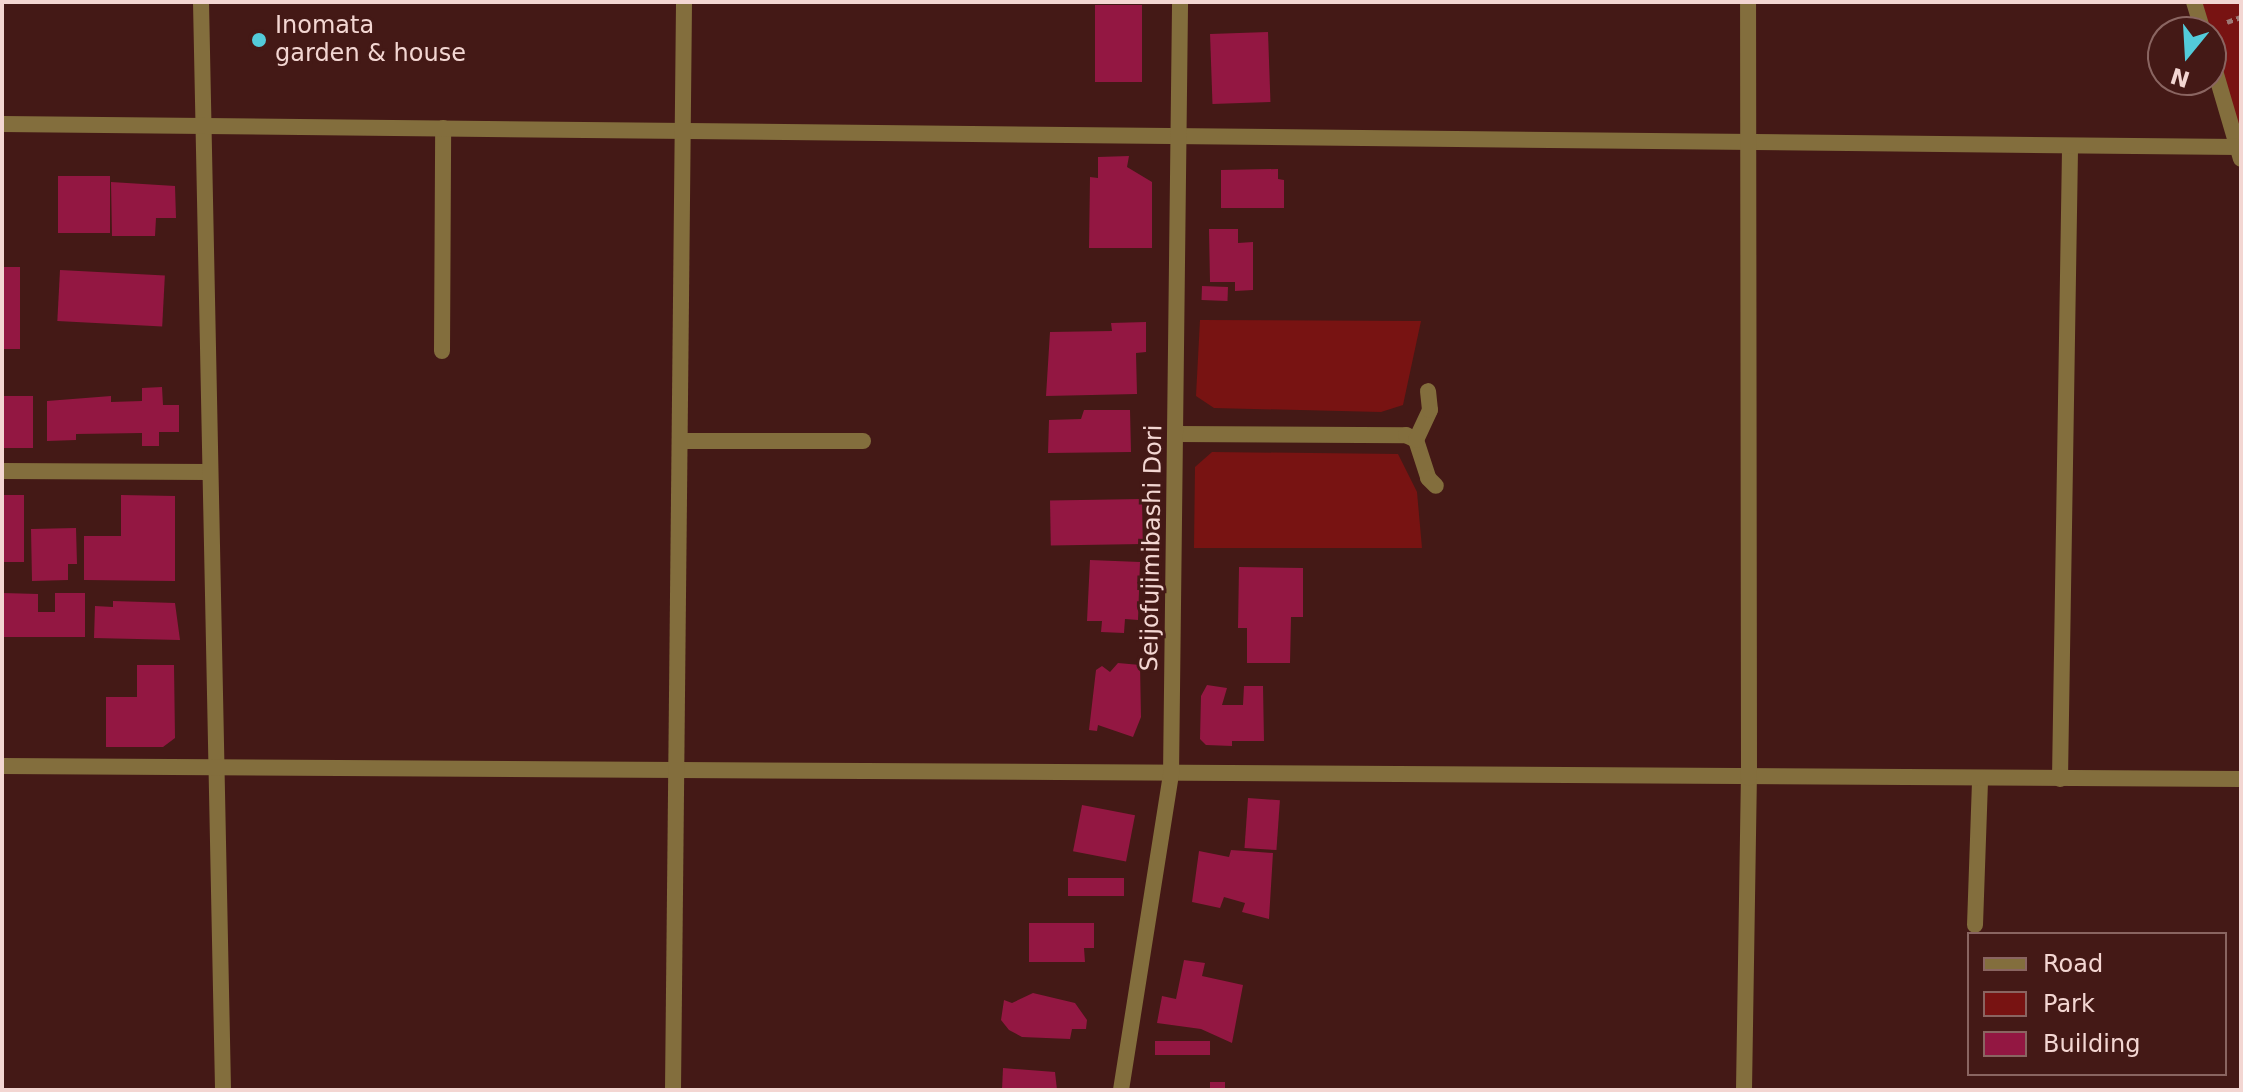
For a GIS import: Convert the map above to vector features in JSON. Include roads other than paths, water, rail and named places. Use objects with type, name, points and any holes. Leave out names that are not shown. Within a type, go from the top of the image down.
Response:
[{"type":"street","points":[[201,2],[214,766],[223,1090]]},
{"type":"street","points":[[673,1090],[684,2]]},
{"type":"street","name":"Seijofujimibashi Dori","points":[[1121,1090],[1171,776],[1180,2]]},
{"type":"street","points":[[1744,1090],[1749,778],[1748,2]]},
{"type":"street","points":[[2,124],[2070,146],[2240,153],[2223,96]]},
{"type":"street","points":[[442,351],[443,128]]},
{"type":"street","points":[[2060,779],[2070,146]]},
{"type":"street","points":[[1428,391],[1430,410],[1416,440],[1428,478],[1436,486]]},
{"type":"street","points":[[1177,434],[1406,435],[1416,440]]},
{"type":"street","points":[[680,441],[863,441]]},
{"type":"street","points":[[2,471],[209,472]]},
{"type":"street","points":[[2,766],[1171,776],[2241,779]]},
{"type":"street","points":[[1975,925],[1980,779]]},
{"type":"place","name":"Inomata garden & house","points":[[259,40]]}]
